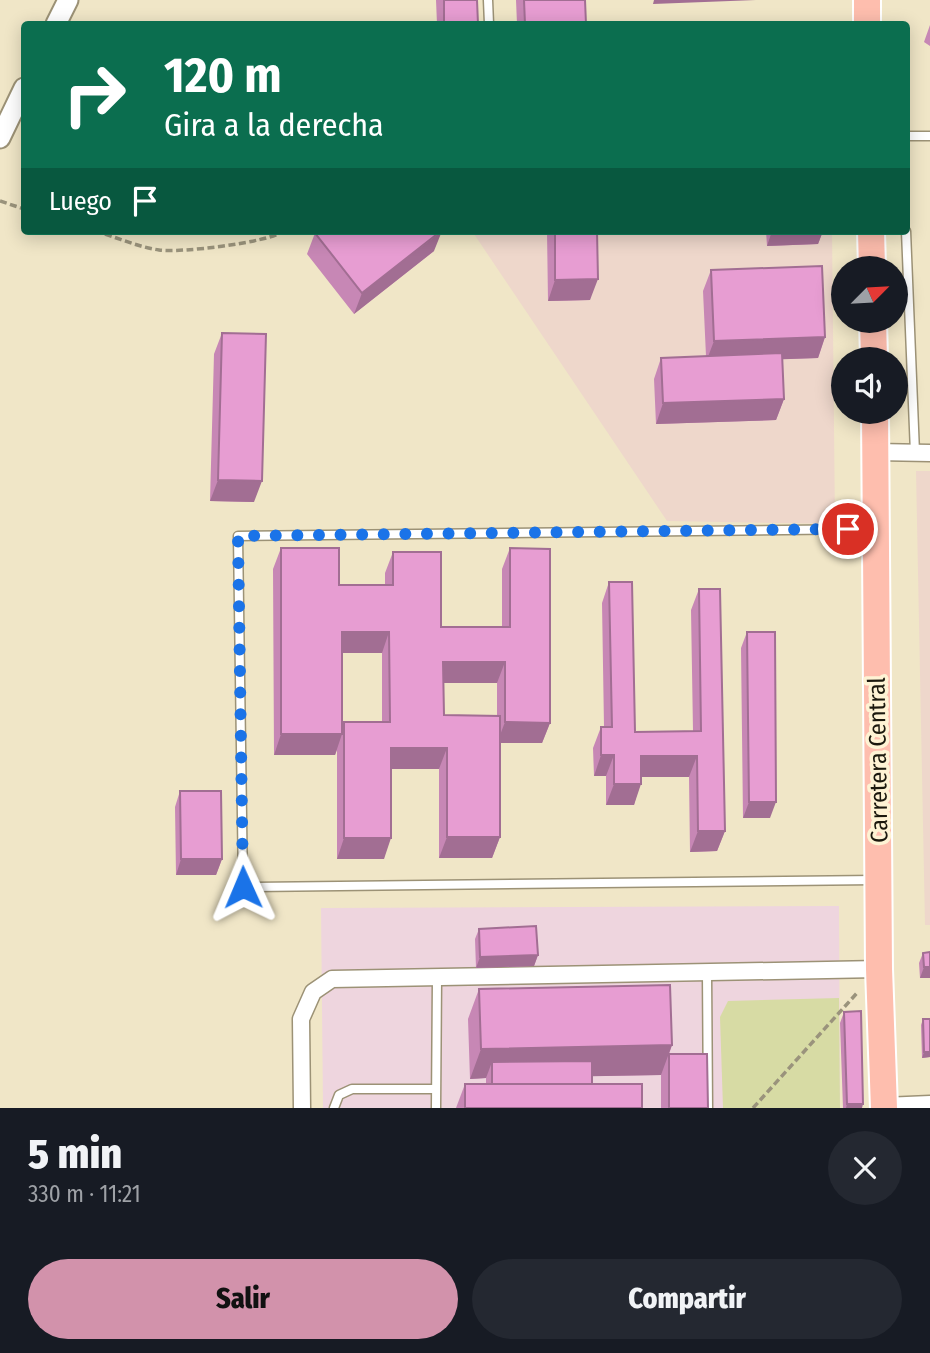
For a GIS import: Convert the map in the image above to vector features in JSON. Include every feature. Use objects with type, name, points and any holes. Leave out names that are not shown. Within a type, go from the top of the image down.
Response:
[{"type":"highway","points":[[867,0],[867,21]]},
{"type":"highway","points":[[871,235],[872,256]]},
{"type":"highway","name":"Carretera Central","points":[[875,424],[879,969],[884,1107]]},
{"type":"street","points":[[58,21],[68,0]]},
{"type":"street","points":[[0,138],[21,95]]},
{"type":"street","points":[[876,452],[923,453]]},
{"type":"street","points":[[302,1108],[301,1018],[313,992],[332,979],[879,969]]},
{"type":"street","points":[[884,1107],[930,1104]]},
{"type":"lane","points":[[488,0],[489,21]]},
{"type":"lane","points":[[910,136],[930,136]]},
{"type":"lane","points":[[906,235],[923,453]]},
{"type":"lane","points":[[875,529],[238,536],[243,887],[879,880]]},
{"type":"lane","points":[[707,974],[708,1108]]},
{"type":"lane","points":[[436,1108],[437,979]]},
{"type":"lane","points":[[334,1108],[339,1095],[352,1089],[436,1089]]},
{"type":"path","points":[[0,201],[21,208]]},
{"type":"path","points":[[109,235],[160,250],[220,246],[279,235]]},
{"type":"path","points":[[753,1108],[879,969]]},
{"type":"shaded area","points":[[475,235],[832,235],[831,424],[834,424],[835,524],[667,521]]},
{"type":"shaded area","points":[[916,471],[930,471],[930,925],[925,925]]},
{"type":"shaded area","points":[[839,906],[840,1108],[323,1108],[321,908]]},
{"type":"green space","points":[[839,998],[840,1108],[723,1108],[720,1017],[728,1001]]},
{"type":"building","points":[[444,0],[477,0],[478,21],[444,21]]},
{"type":"building","points":[[524,0],[585,0],[586,21],[525,21]]},
{"type":"building","points":[[317,235],[436,235],[362,293]]},
{"type":"building","points":[[555,235],[597,235],[598,279],[555,280]]},
{"type":"building","points":[[822,266],[825,337],[714,341],[711,270]]},
{"type":"building","points":[[222,333],[266,334],[262,481],[218,480]]},
{"type":"building","points":[[782,353],[784,399],[663,403],[661,358]]},
{"type":"building","points":[[281,548],[339,548],[339,585],[393,585],[393,552],[441,552],[441,627],[510,627],[510,548],[550,549],[550,723],[505,722],[505,662],[443,662],[444,715],[500,716],[500,837],[447,837],[447,748],[391,748],[391,838],[344,838],[344,722],[390,722],[389,632],[342,632],[342,734],[281,734]]},
{"type":"building","points":[[609,582],[632,582],[635,732],[701,731],[699,589],[720,589],[725,831],[698,831],[697,756],[641,756],[641,784],[614,784],[614,755],[601,755],[601,727],[612,727]]},
{"type":"building","points":[[747,632],[775,632],[776,802],[749,802]]},
{"type":"building","points":[[180,791],[221,791],[222,859],[181,859]]},
{"type":"building","points":[[536,926],[538,955],[480,957],[479,929]]},
{"type":"building","points":[[930,952],[930,967],[924,967],[923,953]]},
{"type":"building","points":[[670,985],[672,1045],[481,1049],[479,989]]},
{"type":"building","points":[[861,1011],[863,1104],[847,1104],[844,1012]]},
{"type":"building","points":[[923,1019],[930,1019],[930,1052],[924,1052]]},
{"type":"building","points":[[669,1054],[707,1054],[708,1108],[669,1108]]},
{"type":"building","points":[[592,1061],[592,1084],[492,1084],[492,1062]]},
{"type":"building","points":[[465,1084],[642,1084],[642,1108],[465,1108]]},
{"type":"route","points":[[243,887],[238,536],[848,529]]}]
